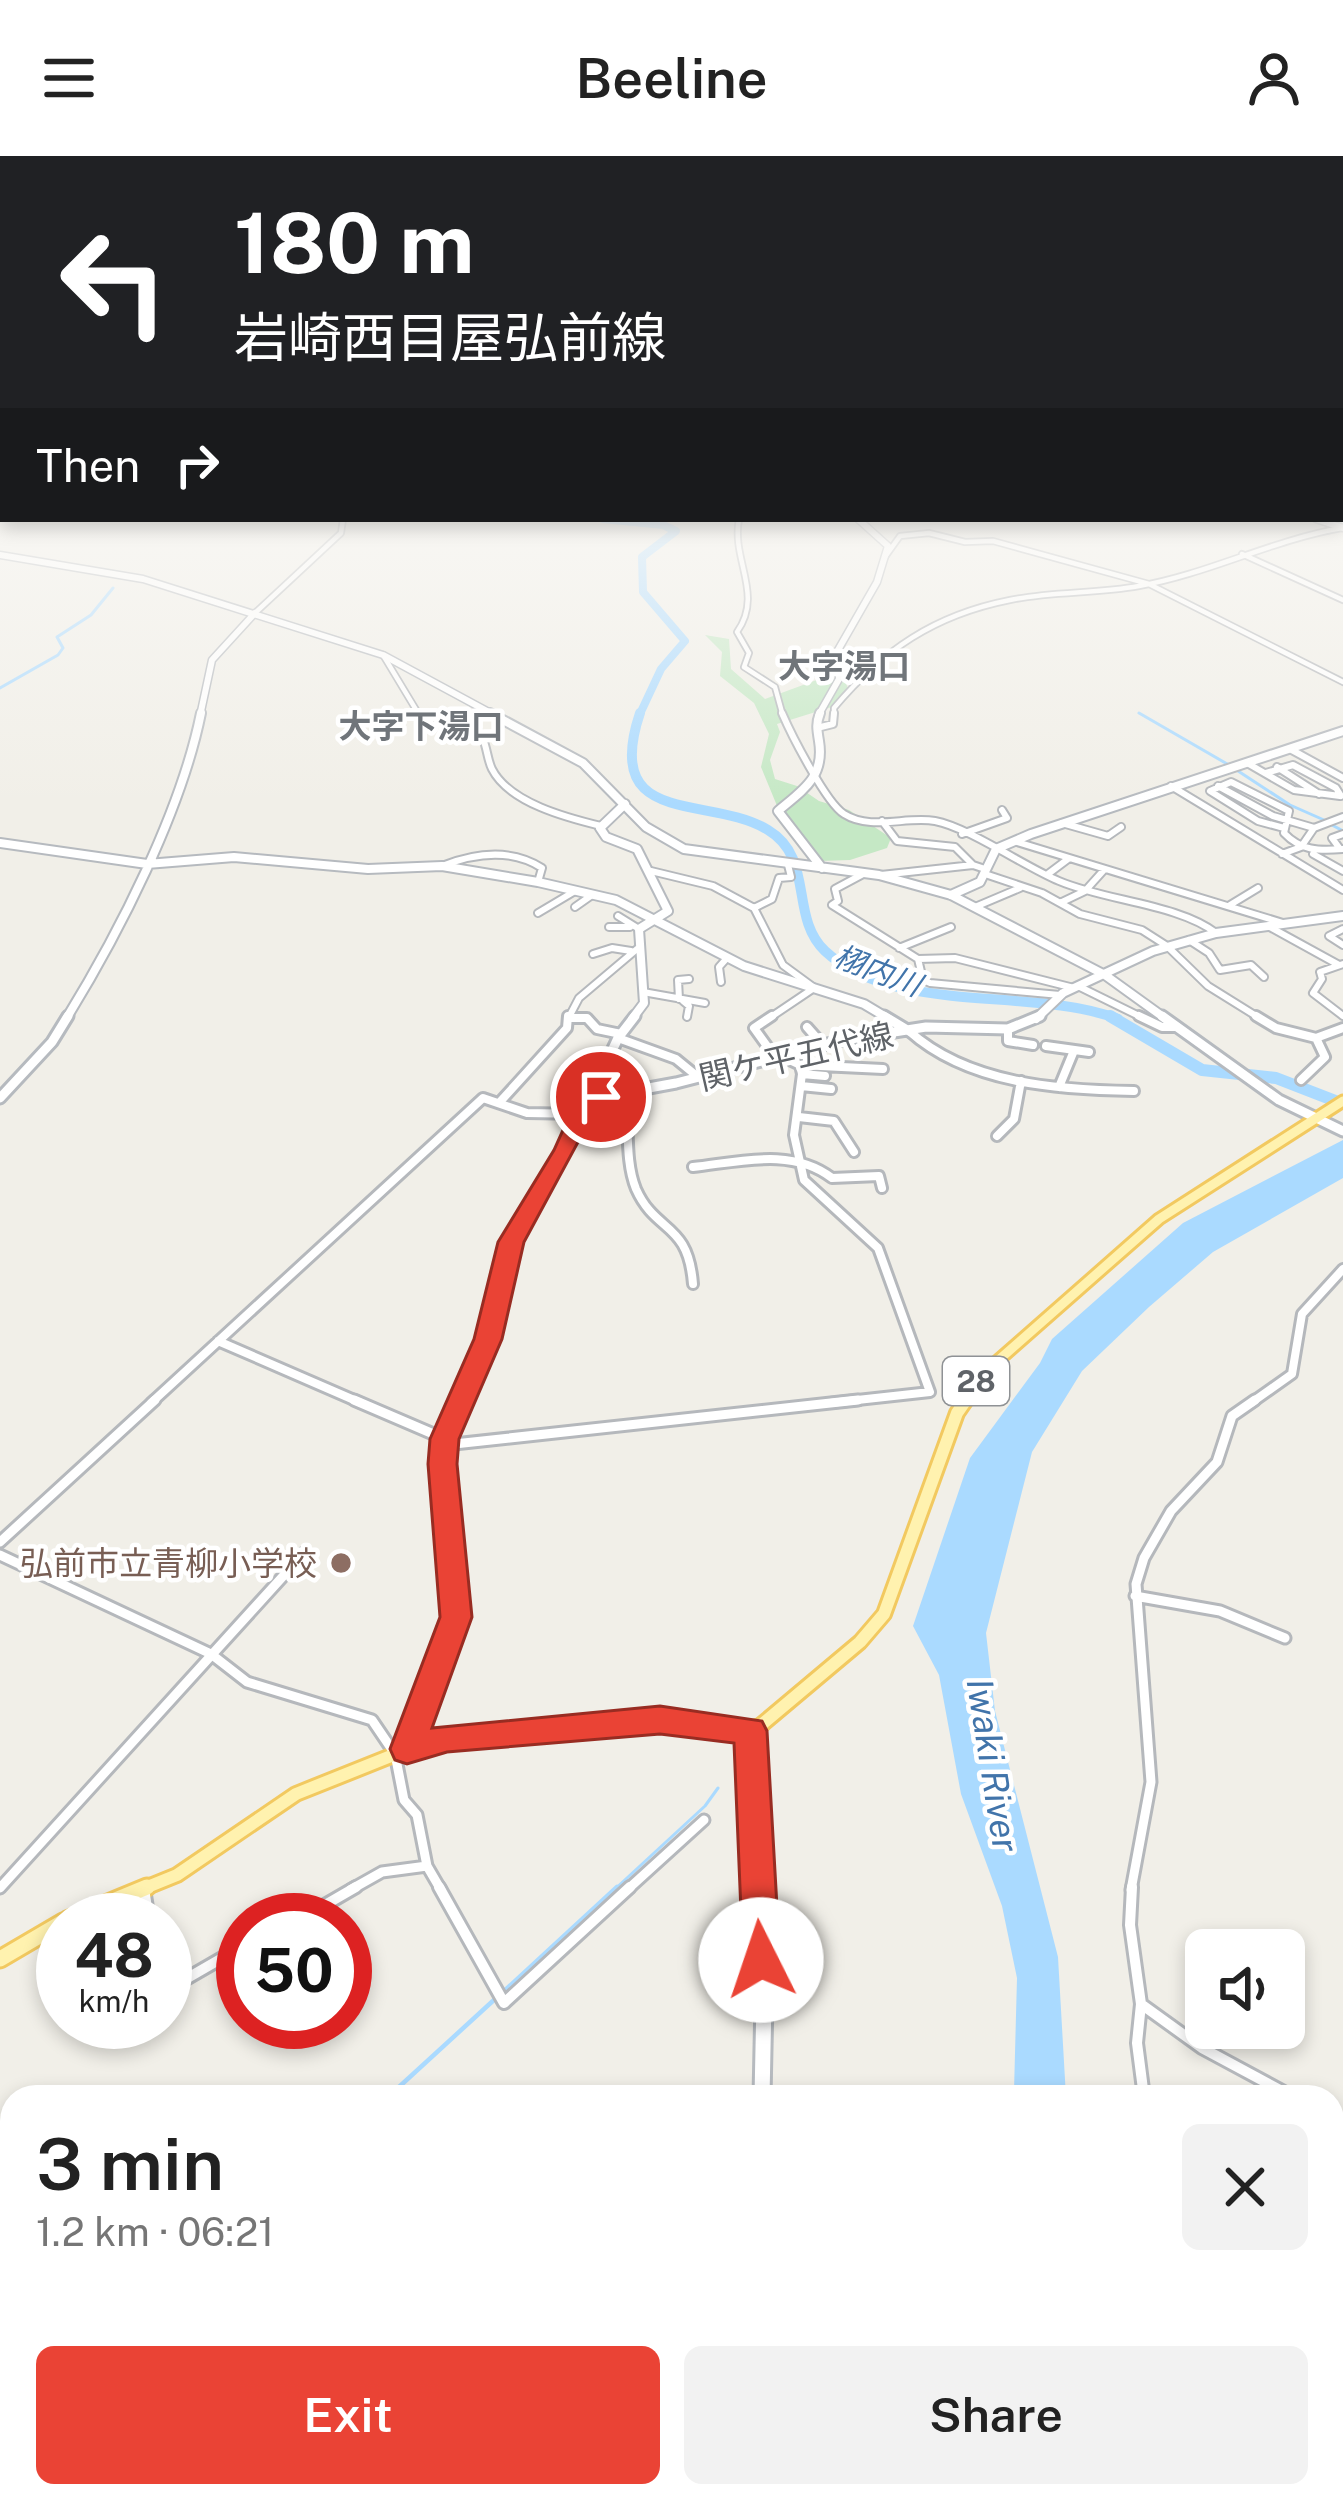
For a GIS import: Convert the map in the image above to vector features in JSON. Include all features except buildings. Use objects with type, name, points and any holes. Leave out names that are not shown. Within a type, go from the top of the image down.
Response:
[{"type":"main road","name":"28","points":[[751,1731],[816,1681],[884,1614],[957,1414],[985,1372],[1159,1219],[1343,1101]]},
{"type":"main road","points":[[134,1893],[190,1868],[296,1794],[447,1738],[660,1720],[751,1731]]},
{"type":"main road","points":[[0,1958],[36,1938]]},
{"type":"street","points":[[164,586],[383,656],[583,763],[656,834],[684,849],[879,875],[951,895],[1105,975],[1258,1086],[1343,1131]]},
{"type":"street","points":[[0,1098],[60,1030],[115,939],[199,732],[212,660],[285,586]]},
{"type":"street","points":[[746,586],[749,620],[737,632],[749,653],[745,667],[770,680],[815,779],[838,811],[854,820],[927,818],[1085,891],[1200,921],[1216,933]]},
{"type":"street","points":[[822,868],[778,811],[815,779],[822,758],[817,728],[823,704],[839,679],[838,650],[875,586]]},
{"type":"street","points":[[817,728],[833,724],[834,708],[873,662],[934,624],[1010,600],[1134,586]]},
{"type":"street","points":[[1152,586],[1343,682]]},
{"type":"street","points":[[1311,586],[1343,600]]},
{"type":"street","points":[[383,656],[418,712],[475,727],[487,744],[495,774],[516,792],[601,826]]},
{"type":"street","points":[[951,895],[973,887],[994,851],[1061,822],[1343,730]]},
{"type":"street","points":[[1289,748],[1343,778]]},
{"type":"street","points":[[1246,762],[1294,790],[1341,796]]},
{"type":"street","points":[[1267,773],[1276,767],[1298,766],[1336,788],[1341,796]]},
{"type":"street","points":[[1276,767],[1319,794]]},
{"type":"street","points":[[1284,829],[1258,821],[1210,791],[1232,782],[1284,808],[1290,819],[1314,828]]},
{"type":"street","points":[[1171,786],[1341,886]]},
{"type":"street","points":[[601,826],[625,804]]},
{"type":"street","points":[[961,835],[1003,823],[1007,818],[1002,810]]},
{"type":"street","points":[[1282,854],[1300,847],[1314,828],[1343,817]]},
{"type":"street","points":[[1290,819],[1284,829],[1286,837],[1343,871]]},
{"type":"street","points":[[882,821],[885,830],[902,843],[955,847],[985,872],[1080,914],[1142,930],[1167,946],[1208,986],[1276,1028],[1316,1038],[1325,1058],[1301,1080]]},
{"type":"street","points":[[1061,822],[1108,836],[1121,827]]},
{"type":"street","points":[[601,826],[606,837],[632,845],[668,908],[635,928],[609,927]]},
{"type":"street","points":[[1341,849],[1332,838],[1343,834]]},
{"type":"street","points":[[1017,842],[1284,924]]},
{"type":"street","points":[[0,843],[147,864],[234,857],[368,869],[442,866],[493,854],[512,855],[539,864],[538,882]]},
{"type":"street","points":[[1311,853],[1341,849]]},
{"type":"street","points":[[1048,874],[1068,859]]},
{"type":"street","points":[[754,908],[776,895],[779,878],[791,877],[790,865]]},
{"type":"street","points":[[442,866],[593,894],[727,958],[876,1009],[909,1030],[934,1055],[1021,1081],[1134,1091]]},
{"type":"street","points":[[879,875],[973,866]]},
{"type":"street","points":[[650,871],[713,886],[754,908],[783,965],[813,990]]},
{"type":"street","points":[[1061,903],[1085,891],[1103,871]]},
{"type":"street","points":[[865,873],[838,886],[838,901],[832,905],[918,959],[955,958],[1077,987],[1162,1027],[1177,1028]]},
{"type":"street","points":[[975,907],[1022,888]]},
{"type":"street","points":[[1229,906],[1258,888]]},
{"type":"street","points":[[538,913],[576,890]]},
{"type":"street","points":[[574,907],[593,894]]},
{"type":"street","points":[[618,916],[635,928]]},
{"type":"street","name":"関ケ平五代線","points":[[589,1099],[780,1058],[822,1044],[909,1030],[1009,1029],[1038,1018],[1059,996],[1167,946],[1216,933],[1343,916]]},
{"type":"street","points":[[1268,926],[1341,964]]},
{"type":"street","points":[[898,948],[951,927]]},
{"type":"street","points":[[635,928],[634,950],[644,1003],[619,1036],[511,1242],[488,1339],[444,1442],[456,1617],[401,1752],[404,1800],[417,1815],[427,1866],[504,2003],[704,1820]]},
{"type":"street","points":[[1343,929],[1329,936],[1343,945]]},
{"type":"street","points":[[1188,939],[1209,953],[1220,970],[1252,965],[1264,977]]},
{"type":"street","points":[[593,954],[613,948],[634,950]]},
{"type":"street","points":[[572,1018],[569,1010],[579,998],[634,950]]},
{"type":"street","points":[[721,982],[719,967],[727,958]]},
{"type":"street","points":[[918,959],[923,980],[930,983],[1059,996]]},
{"type":"street","points":[[1341,964],[1320,972],[1322,979],[1313,993],[1343,1016]]},
{"type":"street","points":[[687,1017],[678,980],[689,979]]},
{"type":"street","points":[[813,990],[754,1028],[780,1058],[825,1076]]},
{"type":"street","points":[[643,992],[705,1004]]},
{"type":"street","points":[[500,1103],[572,1018],[586,1018],[597,1030],[676,1059],[698,1077]]},
{"type":"street","points":[[807,1027],[822,1044]]},
{"type":"street","points":[[1316,1038],[1343,1028]]},
{"type":"street","points":[[1009,1029],[1009,1041],[1033,1045]]},
{"type":"street","points":[[1046,1046],[1089,1052]]},
{"type":"street","points":[[1059,1087],[1073,1053]]},
{"type":"street","points":[[801,1069],[883,1069]]},
{"type":"street","points":[[218,1341],[444,1442],[930,1392],[878,1248],[804,1180],[794,1135],[801,1069]]},
{"type":"street","points":[[997,1136],[1014,1119],[1021,1081]]},
{"type":"street","points":[[801,1086],[831,1089]]},
{"type":"street","points":[[625,1093],[632,1123],[629,1156],[640,1197],[674,1226],[692,1254],[693,1284]]},
{"type":"street","points":[[0,1542],[483,1098],[527,1114],[582,1114]]},
{"type":"street","points":[[799,1118],[834,1121],[854,1152]]},
{"type":"street","points":[[693,1167],[803,1161],[832,1178],[879,1176],[882,1188]]},
{"type":"street","points":[[1142,2085],[1137,2043],[1141,2004],[1130,1925],[1132,1875],[1151,1782],[1135,1596],[1144,1558],[1171,1511],[1217,1462],[1232,1417],[1292,1374],[1302,1314],[1343,1270]]},
{"type":"street","points":[[0,1888],[305,1552]]},
{"type":"street","points":[[0,1556],[211,1654],[247,1682],[326,1709],[364,1715],[401,1752]]},
{"type":"street","points":[[1135,1596],[1220,1610],[1285,1638]]},
{"type":"street","points":[[751,1731],[764,2000],[762,2085]]},
{"type":"street","points":[[346,1893],[382,1872],[427,1866]]},
{"type":"street","points":[[144,1889],[145,1893]]},
{"type":"street","points":[[1141,2004],[1202,2048],[1271,2085]]},
{"type":"green space","points":[[705,635],[729,639],[731,669],[765,699],[822,678],[845,681],[849,691],[838,705],[777,724],[780,732],[770,760],[775,779],[849,810],[891,838],[887,848],[850,860],[819,861],[780,813],[761,767],[769,734],[754,703],[720,676],[722,652]]},
{"type":"water","name":"Iwaki River","points":[[1343,1140],[1343,1178],[1213,1252],[1149,1307],[1082,1371],[1032,1452],[986,1633],[995,1711],[1058,1957],[1065,2085],[1014,2085],[1017,1978],[1002,1906],[961,1794],[939,1675],[913,1626],[970,1458],[1040,1363],[1052,1339],[1183,1223]]},
{"type":"waterway","name":"栩内川","points":[[640,715],[661,669],[685,641],[643,592],[643,586]]},
{"type":"waterway","points":[[0,688],[58,655],[63,648],[57,637],[91,615],[113,588]]},
{"type":"waterway","points":[[1139,713],[1229,765]]},
{"type":"waterway","name":"栩内川","points":[[640,715],[632,750],[635,775],[648,792],[667,802],[744,819],[782,842],[792,856],[814,937],[854,971],[926,992],[1083,1009],[1112,1017]]},
{"type":"waterway","points":[[1235,769],[1290,805],[1324,820]]},
{"type":"waterway","points":[[1332,825],[1343,831]]},
{"type":"waterway","name":"栩内川","points":[[1112,1017],[1118,1019]]},
{"type":"waterway","name":"栩内川","points":[[1112,1017],[1202,1070],[1276,1078],[1343,1104]]},
{"type":"waterway","points":[[614,1890],[705,1806],[718,1788]]},
{"type":"waterway","points":[[502,1993],[617,1887]]},
{"type":"waterway","points":[[401,2085],[495,1999]]},
{"type":"place","name":"弘前市立青柳小学校","points":[[341,1563]]},
{"type":"district","name":"大字湯口","points":[[844,666]]},
{"type":"district","name":"大字下湯口","points":[[421,726]]},
{"type":"route","points":[[601,1097],[589,1099],[566,1150],[511,1242],[488,1339],[443,1445],[456,1617],[407,1749],[447,1738],[660,1720],[751,1731],[761,1960]]}]
